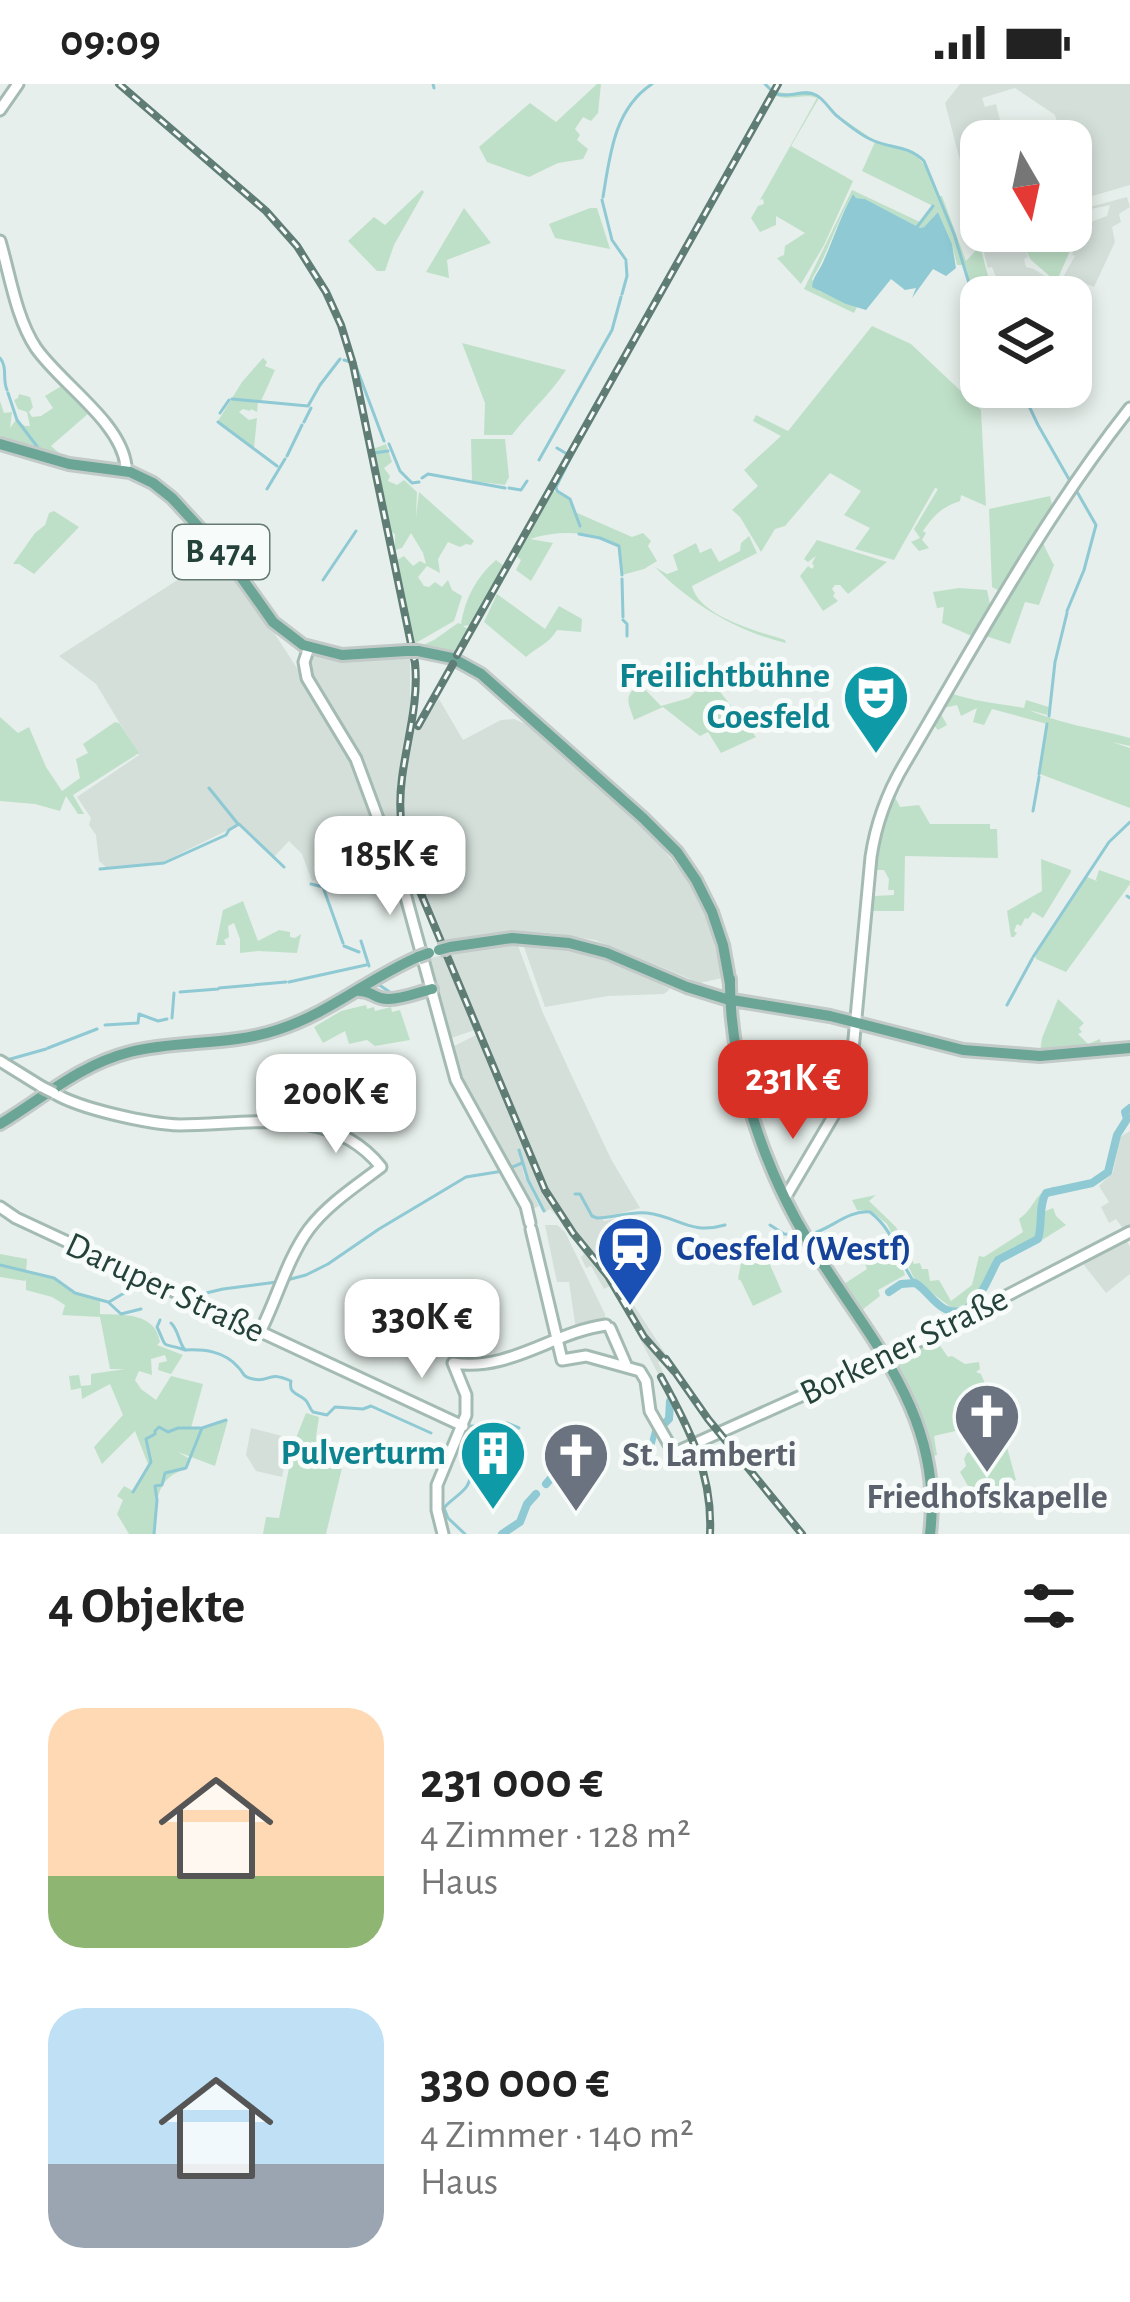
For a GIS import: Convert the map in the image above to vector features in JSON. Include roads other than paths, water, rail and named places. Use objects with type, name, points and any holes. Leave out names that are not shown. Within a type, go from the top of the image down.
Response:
[{"type":"main road","name":"B 474","points":[[0,444],[61,462],[124,468],[169,495],[233,566],[273,622],[303,649]]},
{"type":"main road","points":[[303,649],[341,656],[412,651],[464,663],[677,852],[715,920],[730,980],[733,1023],[750,1106],[785,1198],[862,1318],[909,1403],[928,1460],[929,1534]]},
{"type":"main road","points":[[0,1124],[65,1080],[108,1058],[149,1048],[270,1033],[313,1016],[434,952],[481,940],[560,941],[596,949],[731,1000],[857,1022],[985,1054],[1054,1056],[1130,1048]]},
{"type":"main road","points":[[364,989],[387,1000],[428,986]]},
{"type":"street","points":[[0,110],[19,84]]},
{"type":"street","points":[[0,241],[27,331],[44,358],[117,438],[124,468]]},
{"type":"street","points":[[785,1198],[848,1091],[870,869],[877,826],[896,778],[1060,503],[1130,408]]},
{"type":"street","points":[[303,649],[308,680],[359,764],[410,908],[460,1091],[528,1211],[562,1360],[586,1356],[631,1366]]},
{"type":"street","points":[[911,752],[926,746]]},
{"type":"street","points":[[0,1061],[85,1107],[173,1124],[249,1121],[321,1127],[354,1140],[380,1167],[317,1220],[260,1332]]},
{"type":"street","name":"Daruper Straße","points":[[0,1208],[463,1426]]},
{"type":"street","name":"Borkener Straße","points":[[631,1366],[646,1381],[650,1412],[674,1453],[886,1358],[1130,1232]]},
{"type":"street","points":[[443,1534],[437,1485],[466,1417],[466,1395],[453,1363],[506,1361],[556,1340],[608,1327],[631,1366]]},
{"type":"street","points":[[452,1420],[457,1438]]},
{"type":"water","points":[[853,194],[920,228],[938,212],[956,268],[946,276],[933,269],[912,298],[916,288],[905,290],[891,279],[866,310],[812,287]]},
{"type":"waterway","points":[[433,84],[434,88]]},
{"type":"waterway","points":[[603,197],[622,120],[652,84]]},
{"type":"waterway","points":[[765,84],[770,89]]},
{"type":"waterway","points":[[777,94],[816,95],[862,134],[924,161],[967,276]]},
{"type":"waterway","points":[[602,200],[612,240],[626,260]]},
{"type":"waterway","points":[[917,227],[933,206]]},
{"type":"waterway","points":[[622,294],[626,262]]},
{"type":"waterway","points":[[539,460],[612,330],[621,297]]},
{"type":"waterway","points":[[0,358],[7,390]]},
{"type":"waterway","points":[[232,399],[308,406],[340,359]]},
{"type":"waterway","points":[[344,360],[351,362]]},
{"type":"waterway","points":[[354,361],[384,441]]},
{"type":"waterway","points":[[8,393],[17,420],[39,449]]},
{"type":"waterway","points":[[220,413],[229,400]]},
{"type":"waterway","points":[[304,422],[311,408]]},
{"type":"waterway","points":[[1030,408],[1070,481]]},
{"type":"waterway","points":[[218,422],[277,466]]},
{"type":"waterway","points":[[287,456],[302,425]]},
{"type":"waterway","points":[[389,444],[400,471],[412,483],[419,482]]},
{"type":"waterway","points":[[557,448],[567,454]]},
{"type":"waterway","points":[[374,453],[388,451]]},
{"type":"waterway","points":[[571,457],[556,487],[570,499],[580,526]]},
{"type":"waterway","points":[[267,489],[285,459]]},
{"type":"waterway","points":[[422,478],[428,474],[505,488]]},
{"type":"waterway","points":[[509,488],[521,490],[527,481]]},
{"type":"waterway","points":[[1067,611],[1096,525],[1076,490]]},
{"type":"waterway","points":[[323,580],[356,531]]},
{"type":"waterway","points":[[579,534],[619,546],[622,575]]},
{"type":"waterway","points":[[622,579],[623,617]]},
{"type":"waterway","points":[[1049,716],[1067,613]]},
{"type":"waterway","points":[[623,620],[627,636]]},
{"type":"waterway","points":[[1039,774],[1047,724]]},
{"type":"waterway","points":[[1033,811],[1039,777]]},
{"type":"waterway","points":[[209,788],[238,824]]},
{"type":"waterway","points":[[1033,957],[1109,842],[1130,822]]},
{"type":"waterway","points":[[100,869],[164,863],[226,835],[239,824],[284,867]]},
{"type":"waterway","points":[[311,884],[323,887],[343,943]]},
{"type":"waterway","points":[[361,941],[369,966]]},
{"type":"waterway","points":[[344,946],[359,952]]},
{"type":"waterway","points":[[1007,1005],[1032,959]]},
{"type":"waterway","points":[[289,982],[366,965]]},
{"type":"waterway","points":[[219,988],[286,982]]},
{"type":"waterway","points":[[378,984],[391,993]]},
{"type":"waterway","points":[[180,992],[218,989]]},
{"type":"waterway","points":[[172,1018],[174,993]]},
{"type":"waterway","points":[[105,1025],[138,1023],[139,1014],[167,1019]]},
{"type":"waterway","points":[[48,1048],[97,1029]]},
{"type":"waterway","points":[[7,1060],[46,1049]]},
{"type":"waterway","points":[[889,1292],[901,1284],[915,1283],[945,1309],[955,1312],[972,1304],[998,1260],[1038,1239],[1046,1193],[1092,1183],[1108,1172],[1130,1108]]},
{"type":"waterway","points":[[519,1150],[544,1211]]},
{"type":"waterway","points":[[287,1280],[328,1264],[466,1177],[522,1163]]},
{"type":"waterway","points":[[575,1194],[580,1194],[597,1218],[641,1213],[693,1227],[725,1225]]},
{"type":"waterway","points":[[811,1234],[854,1214],[870,1212],[886,1229],[915,1283]]},
{"type":"waterway","points":[[770,1225],[784,1234],[801,1235]]},
{"type":"waterway","points":[[0,1265],[54,1278],[75,1293],[108,1302],[121,1314],[141,1309]]},
{"type":"waterway","points":[[175,1289],[202,1294],[277,1282]]},
{"type":"waterway","points":[[109,1302],[136,1286],[166,1292]]},
{"type":"waterway","points":[[160,1320],[157,1327],[164,1343],[185,1350]]},
{"type":"waterway","points":[[171,1323],[185,1350],[220,1354],[249,1378],[291,1381],[293,1392],[313,1412],[327,1415],[335,1407],[371,1406],[431,1433]]},
{"type":"waterway","points":[[665,1423],[673,1399]]},
{"type":"waterway","points":[[154,1534],[155,1486],[162,1485],[165,1473],[186,1468],[202,1428],[226,1420]]},
{"type":"waterway","points":[[498,1425],[519,1428]]},
{"type":"waterway","points":[[471,1426],[492,1427]]},
{"type":"waterway","points":[[133,1492],[151,1462],[146,1439],[159,1427],[168,1432],[200,1428]]},
{"type":"waterway","points":[[639,1464],[649,1455],[655,1431]]},
{"type":"waterway","points":[[465,1534],[444,1508],[470,1480],[467,1433]]},
{"type":"waterway","points":[[546,1484],[567,1460]]},
{"type":"waterway","points":[[502,1534],[520,1522],[536,1494]]},
{"type":"railway","points":[[119,84],[266,211],[297,246],[341,325],[415,663],[414,706],[400,800],[409,865],[545,1190],[608,1276],[644,1337],[674,1371]]},
{"type":"railway","points":[[457,655],[778,84]]},
{"type":"railway","points":[[418,726],[453,664]]},
{"type":"railway","points":[[666,1359],[708,1419],[802,1534]]},
{"type":"railway","points":[[661,1377],[690,1433],[703,1471],[710,1534]]},
{"type":"place","name":"Freilichtbühne Coesfeld","points":[[876,756]]},
{"type":"place","name":"Coesfeld (Westf)","points":[[630,1308]]},
{"type":"place","name":"Friedhofskapelle","points":[[987,1475]]},
{"type":"place","name":"Pulverturm","points":[[493,1512]]},
{"type":"place","name":"St. Lamberti","points":[[576,1514]]}]
